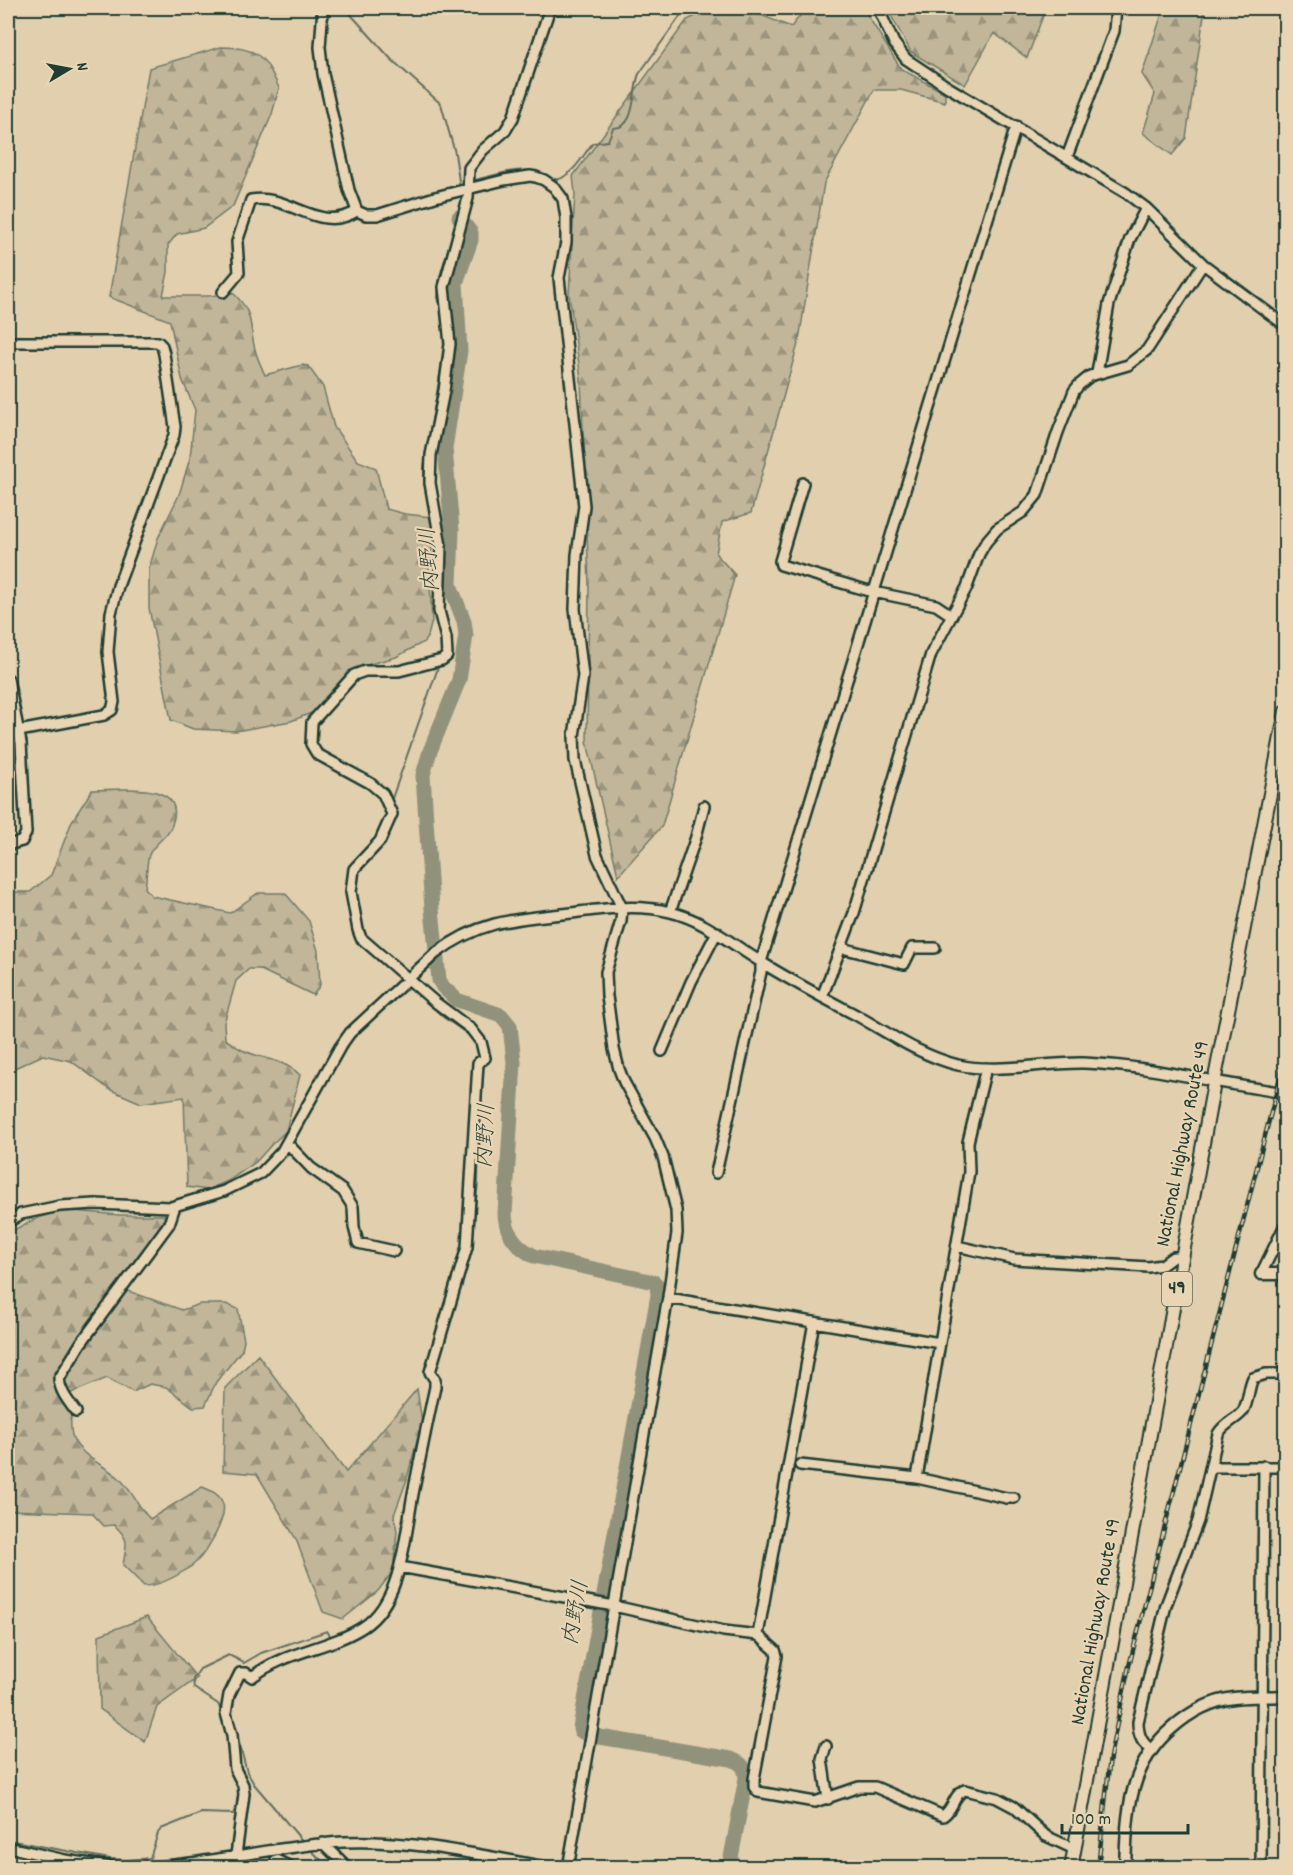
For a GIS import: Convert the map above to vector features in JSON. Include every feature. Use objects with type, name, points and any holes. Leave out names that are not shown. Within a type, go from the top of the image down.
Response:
[{"type":"highway","name":"National Highway Route 49","points":[[1071,1868],[1214,1083],[1286,711]]},
{"type":"main road","points":[[1261,1274],[1286,1274]]},
{"type":"main road","points":[[1125,1868],[1126,1829],[1132,1794],[1139,1772],[1152,1749],[1179,1722],[1198,1709],[1234,1698],[1286,1696]]},
{"type":"street","points":[[323,8],[320,47],[323,74],[349,190],[357,211],[366,215],[377,215],[435,197],[530,176],[544,180],[554,187],[563,199],[565,208],[566,242],[559,278],[584,506],[577,555],[575,609],[583,676],[574,736],[574,760],[597,855],[622,908],[621,921],[606,972],[608,1003],[619,1069],[663,1158],[676,1210],[677,1233],[668,1297],[568,1868]]},
{"type":"street","points":[[236,1855],[244,1788],[235,1769],[232,1735],[225,1713],[227,1702],[238,1675],[244,1672],[252,1677],[262,1668],[277,1660],[361,1629],[383,1608],[400,1567],[435,1387],[435,1380],[430,1372],[467,1247],[478,1063],[485,1058],[481,1042],[471,1029],[450,1014],[361,938],[351,891],[354,869],[380,841],[392,814],[391,810],[383,794],[370,783],[317,754],[310,737],[312,722],[354,675],[365,671],[399,671],[442,660],[447,656],[446,638],[439,611],[441,546],[430,491],[430,464],[444,391],[450,344],[444,287],[465,208],[469,168],[483,150],[504,131],[516,112],[549,8]]},
{"type":"street","points":[[878,8],[894,43],[903,56],[948,87],[1126,193],[1146,208],[1203,264],[1286,326]]},
{"type":"street","points":[[1067,157],[1114,31],[1116,8]]},
{"type":"street","points":[[716,1173],[761,972],[761,962],[1016,126]]},
{"type":"street","points":[[224,292],[239,273],[237,242],[253,199],[271,200],[318,217],[332,219],[342,219],[357,211]]},
{"type":"street","points":[[1097,373],[1109,304],[1130,239],[1146,208]]},
{"type":"street","points":[[822,996],[842,948],[863,884],[931,654],[967,587],[986,542],[997,529],[1028,507],[1037,495],[1074,391],[1085,379],[1097,373],[1128,365],[1147,350],[1203,264]]},
{"type":"street","points":[[8,342],[158,342],[164,349],[175,427],[118,586],[111,613],[108,643],[114,702],[112,710],[104,715],[19,731]]},
{"type":"street","points":[[803,483],[780,561],[782,565],[874,591],[936,605],[951,615]]},
{"type":"street","points":[[8,679],[19,731],[26,832],[22,841],[8,845]]},
{"type":"street","points":[[670,912],[696,837],[704,806]]},
{"type":"street","points":[[8,1222],[21,1214],[60,1206],[95,1204],[166,1208],[224,1191],[261,1173],[274,1161],[286,1143],[345,1040],[379,1005],[450,943],[483,926],[505,921],[622,908],[644,908],[670,912],[702,923],[761,962],[906,1043],[959,1065],[1022,1068],[1058,1064],[1105,1065],[1179,1073],[1200,1077],[1214,1083],[1286,1093]]},
{"type":"street","points":[[662,1051],[691,982],[717,932]]},
{"type":"street","points":[[842,948],[904,964],[912,948],[935,948]]},
{"type":"street","points":[[917,1478],[969,1172],[968,1142],[986,1068]]},
{"type":"street","points":[[286,1143],[311,1168],[343,1191],[353,1207],[358,1244],[394,1251]]},
{"type":"street","points":[[76,1412],[64,1395],[59,1379],[81,1343],[169,1224],[175,1206]]},
{"type":"street","points":[[1261,1274],[1286,1223]]},
{"type":"street","points":[[957,1246],[1014,1259],[1148,1267],[1162,1265],[1173,1257],[1182,1257]]},
{"type":"street","points":[[668,1297],[940,1343]]},
{"type":"street","points":[[758,1635],[814,1322]]},
{"type":"street","points":[[1152,1749],[1141,1739],[1138,1722],[1166,1605],[1198,1521],[1218,1434],[1224,1425],[1245,1408],[1253,1378],[1266,1374],[1286,1374]]},
{"type":"street","points":[[800,1465],[917,1478],[1014,1498]]},
{"type":"street","points":[[1211,1467],[1286,1467]]},
{"type":"street","points":[[1261,1868],[1264,1467]]},
{"type":"street","points":[[400,1567],[758,1635],[775,1650],[777,1656],[754,1787],[761,1793],[815,1802],[859,1787],[874,1787],[943,1816],[950,1811],[957,1795],[965,1790],[997,1798],[1014,1807],[1046,1836],[1074,1849]]},
{"type":"street","points":[[826,1746],[822,1759],[828,1799]]},
{"type":"street","points":[[138,1868],[323,1844],[380,1842],[419,1845],[552,1868]]},
{"type":"street","points":[[323,1844],[348,1868]]},
{"type":"street","points":[[8,1847],[65,1860],[117,1868]]},
{"type":"street","points":[[274,1850],[277,1864],[293,1868]]},
{"type":"green space","points":[[713,8],[743,8],[791,27],[806,8],[863,8],[901,69],[945,93],[945,102],[901,90],[874,90],[824,183],[799,340],[751,513],[722,522],[716,554],[735,575],[662,826],[618,876],[587,742],[589,585],[581,379],[569,294],[575,193],[573,176],[687,20]]},
{"type":"green space","points":[[887,8],[1046,8],[1027,58],[994,33],[965,85],[911,52]]},
{"type":"green space","points":[[1164,8],[1205,8],[1186,138],[1172,155],[1143,133],[1155,94],[1142,74]]},
{"type":"green space","points":[[221,47],[243,49],[258,56],[269,68],[279,88],[272,114],[233,206],[204,228],[177,234],[168,245],[168,272],[163,296],[209,296],[233,293],[248,314],[256,353],[265,375],[302,365],[308,366],[323,387],[334,427],[358,461],[376,468],[386,509],[431,517],[435,530],[429,566],[432,621],[424,642],[396,657],[359,667],[345,677],[314,712],[291,721],[236,731],[193,729],[171,720],[149,608],[149,569],[158,538],[179,495],[190,458],[195,410],[182,379],[170,321],[109,297],[149,68]]},
{"type":"green space","points":[[92,790],[148,790],[170,800],[175,810],[172,825],[151,851],[148,859],[145,888],[152,896],[230,913],[258,893],[285,893],[309,921],[318,951],[320,985],[313,995],[259,969],[249,969],[236,981],[224,1023],[225,1039],[249,1053],[280,1062],[300,1075],[286,1131],[256,1162],[228,1181],[207,1190],[187,1187],[184,1097],[141,1103],[109,1089],[71,1061],[43,1055],[8,1071],[8,892],[30,892],[51,875],[72,821]]},
{"type":"green space","points":[[73,1211],[120,1215],[164,1215],[165,1220],[127,1284],[128,1291],[182,1310],[200,1304],[226,1304],[238,1309],[244,1340],[242,1350],[216,1382],[205,1406],[193,1407],[166,1387],[150,1384],[133,1392],[107,1378],[71,1393],[71,1431],[75,1442],[86,1454],[119,1478],[150,1519],[202,1487],[214,1493],[222,1501],[222,1519],[202,1556],[185,1570],[156,1584],[144,1586],[123,1565],[126,1543],[123,1535],[114,1525],[104,1526],[92,1513],[8,1510],[8,1234],[39,1218]]},
{"type":"green space","points":[[258,1355],[346,1472],[417,1389],[422,1422],[406,1482],[394,1515],[397,1531],[393,1571],[378,1591],[343,1619],[323,1612],[296,1539],[257,1474],[223,1471],[225,1388]]},
{"type":"green space","points":[[147,1617],[197,1678],[157,1707],[145,1742],[100,1709],[99,1635]]},
{"type":"waterway","points":[[345,8],[391,59],[441,104],[455,153],[460,188]]},
{"type":"waterway","points":[[471,181],[524,170],[555,179],[567,174],[593,143],[608,141],[613,128],[621,127],[626,122],[630,116],[639,74],[686,8]]},
{"type":"waterway","points":[[461,194],[461,209]]},
{"type":"waterway","name":"内野川","points":[[459,217],[471,233],[471,240],[456,283],[460,351],[445,448],[452,530],[450,585],[464,621],[466,635],[459,680],[430,751],[423,775],[439,980],[457,1000],[501,1015],[510,1026],[514,1062],[505,1214],[510,1234],[514,1240],[522,1249],[534,1256],[654,1282],[657,1285],[658,1295],[580,1728],[588,1735],[731,1759],[740,1764],[744,1768],[746,1778],[729,1868]]},
{"type":"waterway","points":[[444,325],[438,297],[440,276],[457,220]]},
{"type":"waterway","points":[[430,508],[424,483],[424,467],[445,337]]},
{"type":"waterway","points":[[436,544],[434,610],[442,644],[441,657]]},
{"type":"waterway","points":[[390,804],[440,662]]},
{"type":"waterway","points":[[347,887],[349,872]]},
{"type":"waterway","points":[[429,1003],[443,1017],[469,1035],[479,1050]]},
{"type":"waterway","points":[[481,1088],[483,1064]]},
{"type":"waterway","points":[[471,1243],[478,1183],[479,1121]]},
{"type":"waterway","points":[[420,1438],[430,1387]]},
{"type":"waterway","points":[[388,1587],[397,1558]]},
{"type":"waterway","points":[[304,1647],[355,1627]]},
{"type":"waterway","points":[[222,1713],[218,1704],[194,1688],[193,1679],[200,1669],[229,1655],[244,1663],[261,1653],[327,1631],[331,1637]]},
{"type":"waterway","points":[[250,1671],[266,1661],[293,1651]]},
{"type":"waterway","points":[[232,1702],[239,1686],[247,1676]]},
{"type":"waterway","points":[[235,1728],[247,1772],[254,1784],[305,1844]]},
{"type":"waterway","points":[[231,1769],[240,1791]]},
{"type":"waterway","points":[[8,1840],[110,1859],[150,1858],[161,1829],[201,1813],[233,1814],[239,1797]]},
{"type":"waterway","points":[[309,1848],[329,1868]]},
{"type":"railway","points":[[1098,1868],[1110,1757],[1129,1666],[1286,1054]]}]
